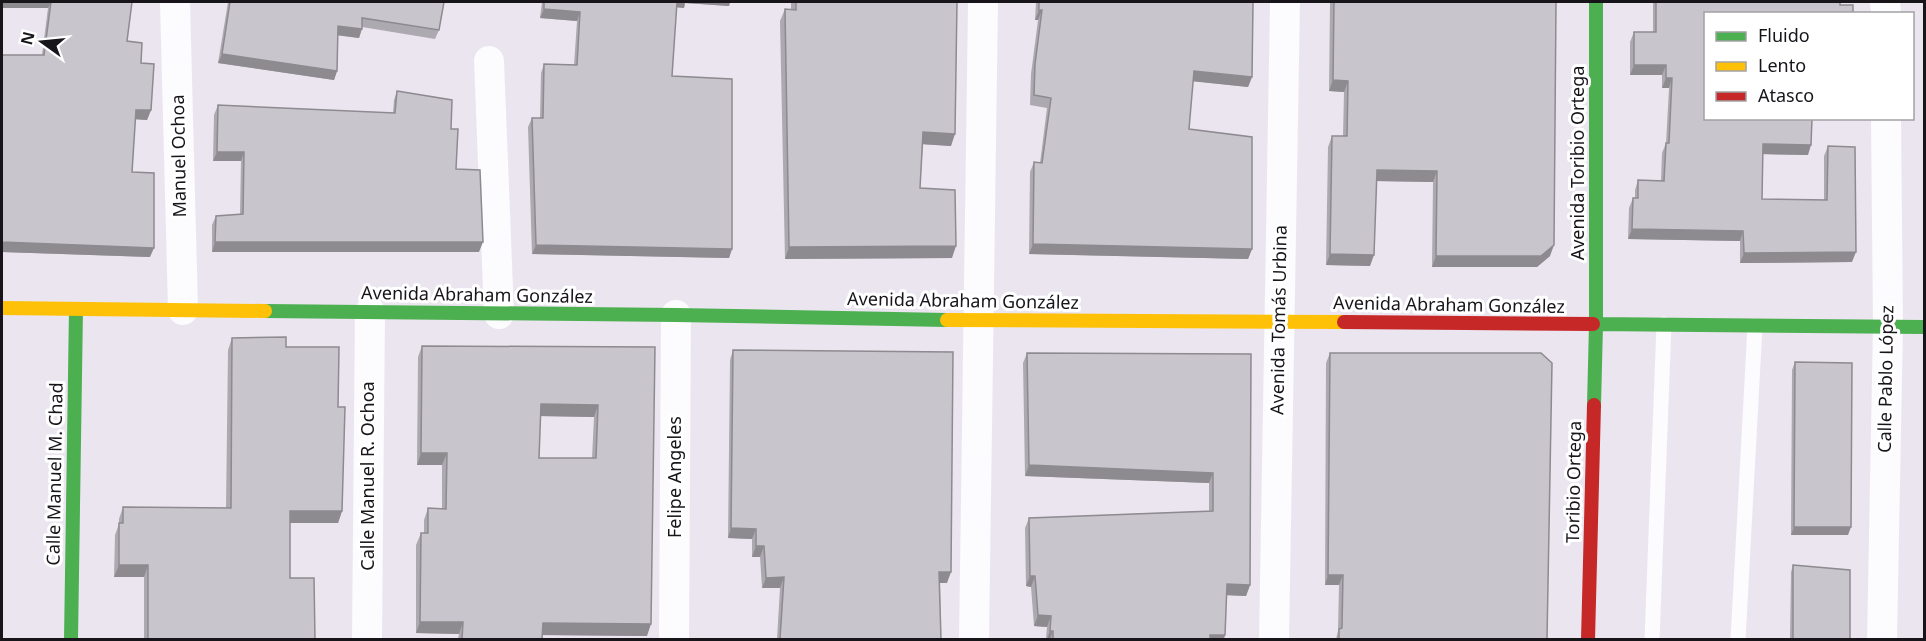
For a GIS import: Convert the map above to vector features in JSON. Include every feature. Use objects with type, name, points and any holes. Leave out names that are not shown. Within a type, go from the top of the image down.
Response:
[{"type":"main road","name":"Avenida Toribio Ortega","points":[[1596,2],[1596,325]]},
{"type":"main road","name":"Avenida Abraham González","points":[[2,308],[676,315],[979,321],[1278,321],[1924,327]]},
{"type":"main road","name":"Calle Manuel M. Chad","points":[[70,639],[76,309]]},
{"type":"main road","name":"Toribio Ortega","points":[[1588,639],[1596,325]]},
{"type":"street","name":"Manuel Ochoa","points":[[175,2],[183,310]]},
{"type":"street","points":[[974,639],[982,2]]},
{"type":"street","name":"Avenida Tomás Urbina","points":[[1274,639],[1285,2]]},
{"type":"street","points":[[489,61],[499,314]]},
{"type":"street","name":"Calle Pablo López","points":[[1882,639],[1888,326],[1886,120]]},
{"type":"street","name":"Calle Manuel R. Ochoa","points":[[367,639],[370,312]]},
{"type":"street","name":"Felipe Angeles","points":[[674,639],[676,315]]},
{"type":"lane","points":[[1652,639],[1664,324]]},
{"type":"lane","points":[[1738,639],[1755,326]]},
{"type":"building","points":[[51,2],[132,2],[127,41],[142,43],[141,63],[154,64],[151,110],[136,110],[132,172],[154,173],[154,248],[2,242],[2,55],[44,55]]},
{"type":"building","points":[[230,2],[444,2],[439,30],[362,18],[362,29],[338,26],[337,71],[222,54]]},
{"type":"building","points":[[544,2],[677,2],[672,76],[732,79],[732,249],[536,245],[532,118],[543,118],[544,64],[577,65],[580,12],[544,9]]},
{"type":"building","points":[[796,2],[957,2],[955,134],[923,132],[920,188],[955,190],[956,246],[789,247],[785,9],[796,10]]},
{"type":"building","points":[[1039,2],[1253,2],[1252,77],[1194,71],[1189,129],[1252,137],[1252,249],[1033,244],[1034,162],[1042,163],[1051,98],[1034,95],[1035,64],[1042,10],[1039,10]]},
{"type":"building","points":[[1334,2],[1556,2],[1554,245],[1541,256],[1436,256],[1437,171],[1377,170],[1374,255],[1330,254],[1332,136],[1347,136],[1348,81],[1333,80]]},
{"type":"building","points":[[1656,2],[1840,2],[1840,5],[1853,5],[1853,12],[1704,12],[1704,120],[1812,120],[1811,145],[1763,144],[1762,199],[1827,200],[1828,146],[1855,147],[1856,252],[1744,253],[1743,231],[1632,229],[1633,198],[1638,198],[1638,180],[1664,181],[1666,143],[1669,143],[1672,78],[1666,78],[1666,65],[1634,65],[1634,32],[1656,32]]},
{"type":"building","points":[[397,91],[452,100],[451,129],[458,129],[456,169],[480,170],[483,242],[215,242],[216,216],[243,214],[244,152],[217,152],[218,105],[395,113]]},
{"type":"building","points":[[286,337],[286,347],[339,347],[338,407],[345,407],[342,511],[290,511],[290,578],[314,578],[315,639],[148,639],[148,565],[119,565],[119,523],[123,523],[123,507],[231,508],[232,338]]},
{"type":"building","points":[[422,346],[655,347],[651,624],[543,623],[542,639],[462,639],[463,622],[420,622],[421,533],[428,533],[428,508],[446,509],[447,453],[421,453]],"holes":[[[541,404],[598,405],[596,458],[539,458]]]},
{"type":"building","points":[[733,350],[953,352],[951,572],[939,572],[941,639],[780,639],[784,577],[766,578],[764,546],[756,546],[756,529],[731,528]]},
{"type":"building","points":[[1027,353],[1251,354],[1250,585],[1227,584],[1225,635],[1210,635],[1210,639],[1053,639],[1053,631],[1050,631],[1051,616],[1038,615],[1035,576],[1030,576],[1029,518],[1213,511],[1213,473],[1029,465]]},
{"type":"building","points":[[1330,353],[1541,353],[1552,363],[1547,639],[1339,639],[1339,629],[1342,628],[1343,575],[1328,575]]},
{"type":"building","points":[[1795,362],[1852,363],[1851,527],[1794,527]]},
{"type":"building","points":[[1793,565],[1850,570],[1850,639],[1793,639]]},
{"type":"traffic: fast","points":[[1594,405],[1596,2]]},
{"type":"traffic: fast","points":[[71,640],[76,309]]},
{"type":"traffic: fast","points":[[265,311],[947,320]]},
{"type":"traffic: fast","points":[[1593,324],[1924,327]]},
{"type":"traffic: slow","points":[[2,308],[265,311]]},
{"type":"traffic: slow","points":[[947,320],[1344,322]]},
{"type":"traffic: jam","points":[[1344,322],[1593,324]]},
{"type":"traffic: jam","points":[[1588,640],[1594,405]]}]
